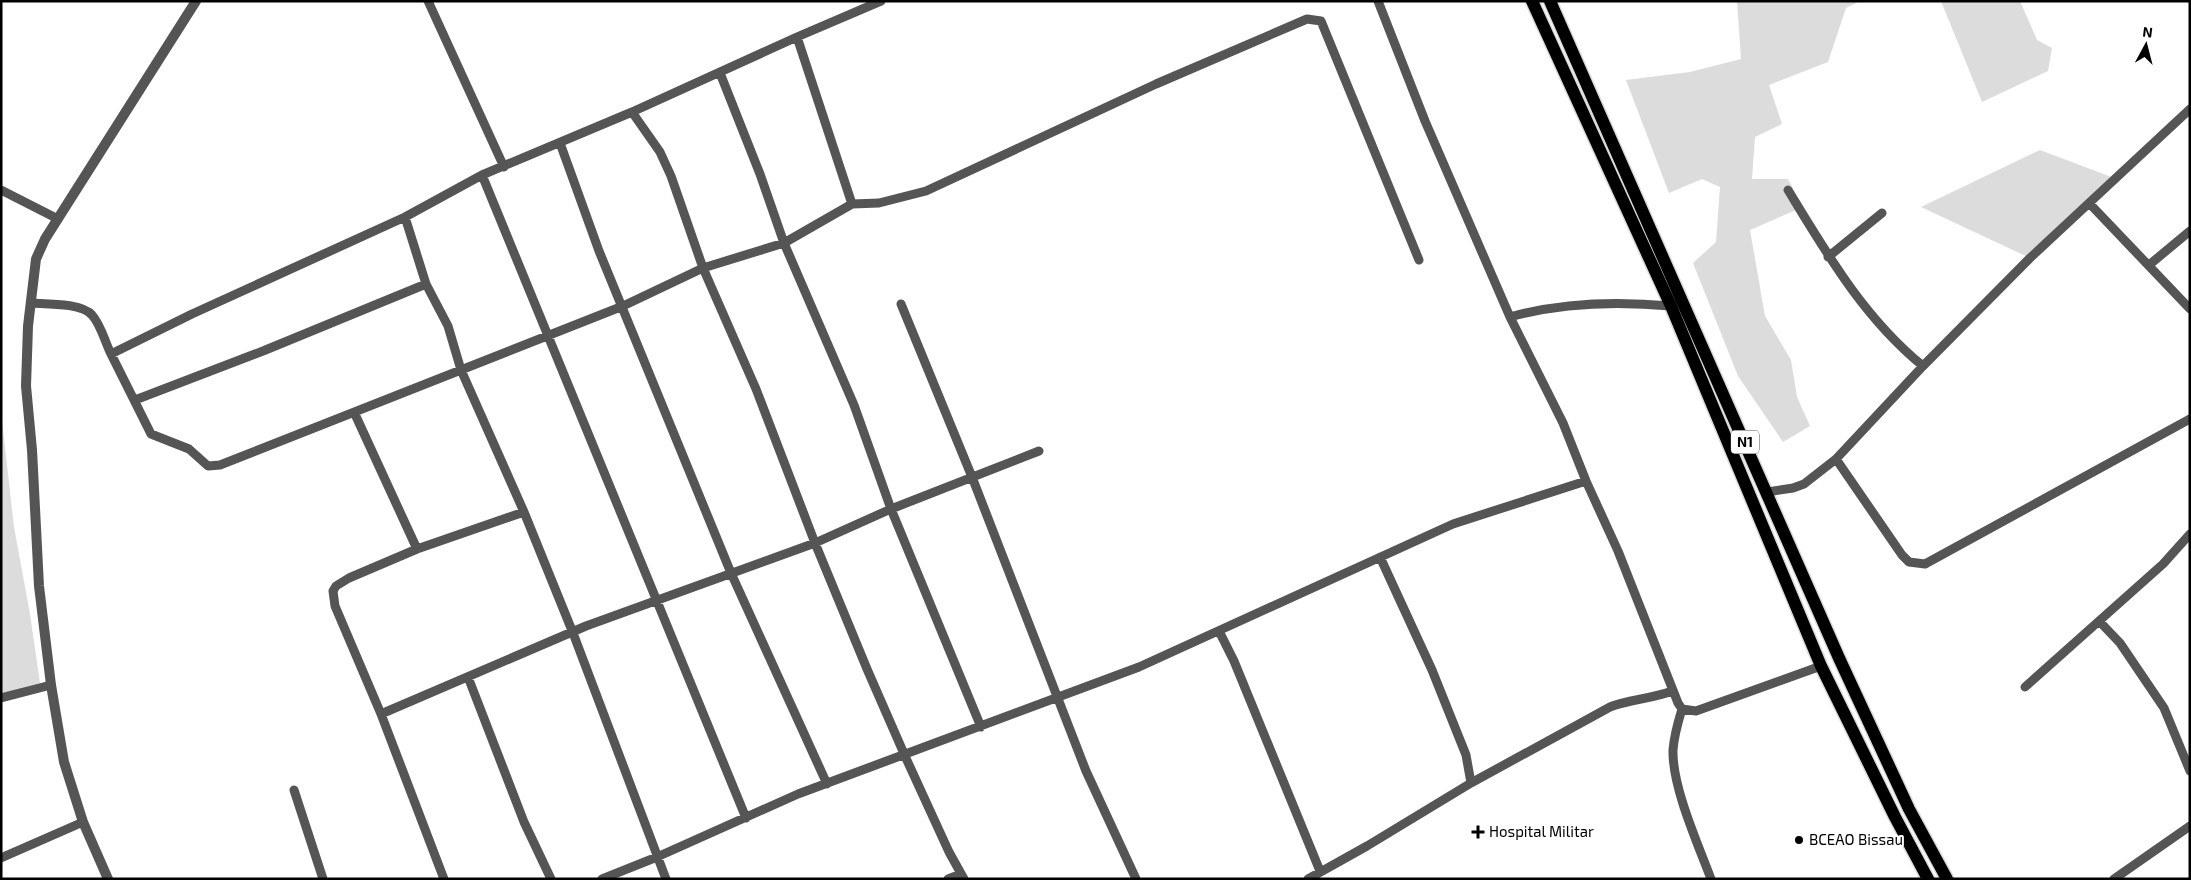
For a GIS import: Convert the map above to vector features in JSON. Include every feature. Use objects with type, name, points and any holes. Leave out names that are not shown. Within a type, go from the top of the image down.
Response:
[{"type":"main road","name":"N1","points":[[1532,1],[1671,306],[1822,666],[1895,817],[1928,879]]},
{"type":"main road","name":"N1","points":[[1550,1],[1839,658],[1901,791],[1947,879]]},
{"type":"street","points":[[108,879],[83,822],[64,762],[51,685],[39,586],[32,450],[26,386],[28,326],[36,259],[45,239],[196,1]]},
{"type":"street","points":[[428,1],[504,167]]},
{"type":"street","points":[[111,354],[192,314],[405,217],[482,175],[632,112],[797,37],[882,1]]},
{"type":"street","points":[[1378,1],[1425,121],[1510,317],[1563,423],[1586,481],[1618,551],[1672,691],[1682,709],[1675,734],[1673,764],[1690,821],[1711,879]]},
{"type":"street","points":[[31,303],[76,306],[87,310],[97,322],[111,354],[154,436],[189,449],[204,463],[213,467],[547,337],[623,306],[703,268],[784,243],[852,204],[879,203],[926,191],[1156,84],[1307,19],[1321,21],[1419,260]]},
{"type":"street","points":[[797,37],[852,204]]},
{"type":"street","points":[[720,73],[760,174],[784,243],[854,404],[891,509],[982,727]]},
{"type":"street","points":[[1767,492],[1793,488],[1804,484],[1836,459],[1923,366],[2030,258],[2190,109]]},
{"type":"street","points":[[632,112],[660,152],[671,176],[703,268],[756,389],[815,542],[905,756],[963,876],[948,879]]},
{"type":"street","points":[[560,143],[599,252],[623,306],[731,573],[827,784]]},
{"type":"street","points":[[482,175],[746,818]]},
{"type":"street","points":[[1,190],[58,219]]},
{"type":"street","points":[[1788,190],[1828,257],[1878,324],[1902,349],[1923,366]]},
{"type":"street","points":[[2089,203],[2150,265],[2190,310]]},
{"type":"street","points":[[1828,257],[1882,213]]},
{"type":"street","points":[[405,217],[426,284],[448,326],[461,370],[524,512],[573,633],[666,879]]},
{"type":"street","points":[[2150,265],[2190,231]]},
{"type":"street","points":[[135,400],[426,284]]},
{"type":"street","points":[[902,304],[972,477],[1086,771],[1136,879]]},
{"type":"street","points":[[1510,317],[1534,310],[1586,304],[1671,306]]},
{"type":"street","points":[[354,412],[417,549]]},
{"type":"street","points":[[1836,459],[1902,555],[1909,562],[1925,564],[2190,419]]},
{"type":"street","points":[[380,714],[573,633],[815,542],[891,509],[1039,451]]},
{"type":"street","points":[[602,879],[657,857],[798,794],[905,756],[1139,667],[1453,524],[1586,481]]},
{"type":"street","points":[[444,879],[380,714],[335,606],[334,591],[336,586],[349,578],[417,549],[524,512]]},
{"type":"street","points":[[2024,687],[2100,622],[2163,564],[2190,534]]},
{"type":"street","points":[[1380,557],[1432,670],[1466,756],[1471,783]]},
{"type":"street","points":[[2100,622],[2120,643],[2160,702],[2190,771]]},
{"type":"street","points":[[1220,631],[1320,871]]},
{"type":"street","points":[[1682,709],[1696,711],[1706,708],[1822,666]]},
{"type":"street","points":[[468,677],[524,822],[551,879]]},
{"type":"street","points":[[1,698],[51,685]]},
{"type":"street","points":[[1308,879],[1367,846],[1471,783],[1610,707],[1631,700],[1654,697],[1672,691]]},
{"type":"street","points":[[294,790],[323,879]]},
{"type":"street","points":[[1,858],[83,822]]},
{"type":"street","points":[[2114,879],[2190,826]]},
{"type":"shaded area","points":[[1737,1],[1860,1],[1846,8],[1828,62],[1769,85],[1782,124],[1755,137],[1752,179],[1788,179],[1803,207],[1750,230],[1765,316],[1791,360],[1797,397],[1810,426],[1783,442],[1738,376],[1693,263],[1716,242],[1720,187],[1702,179],[1669,193],[1626,80],[1690,72],[1741,59]]},
{"type":"shaded area","points":[[1941,1],[2020,1],[2037,40],[2052,48],[2048,71],[1982,102]]},
{"type":"shaded area","points":[[2040,150],[2114,178],[2030,258],[1921,207]]},
{"type":"shaded area","points":[[1,412],[14,527],[40,683],[1,694]]},
{"type":"place","name":"Hospital Militar","points":[[1478,832]]},
{"type":"place","name":"BCEAO Bissau","points":[[1799,840]]}]
